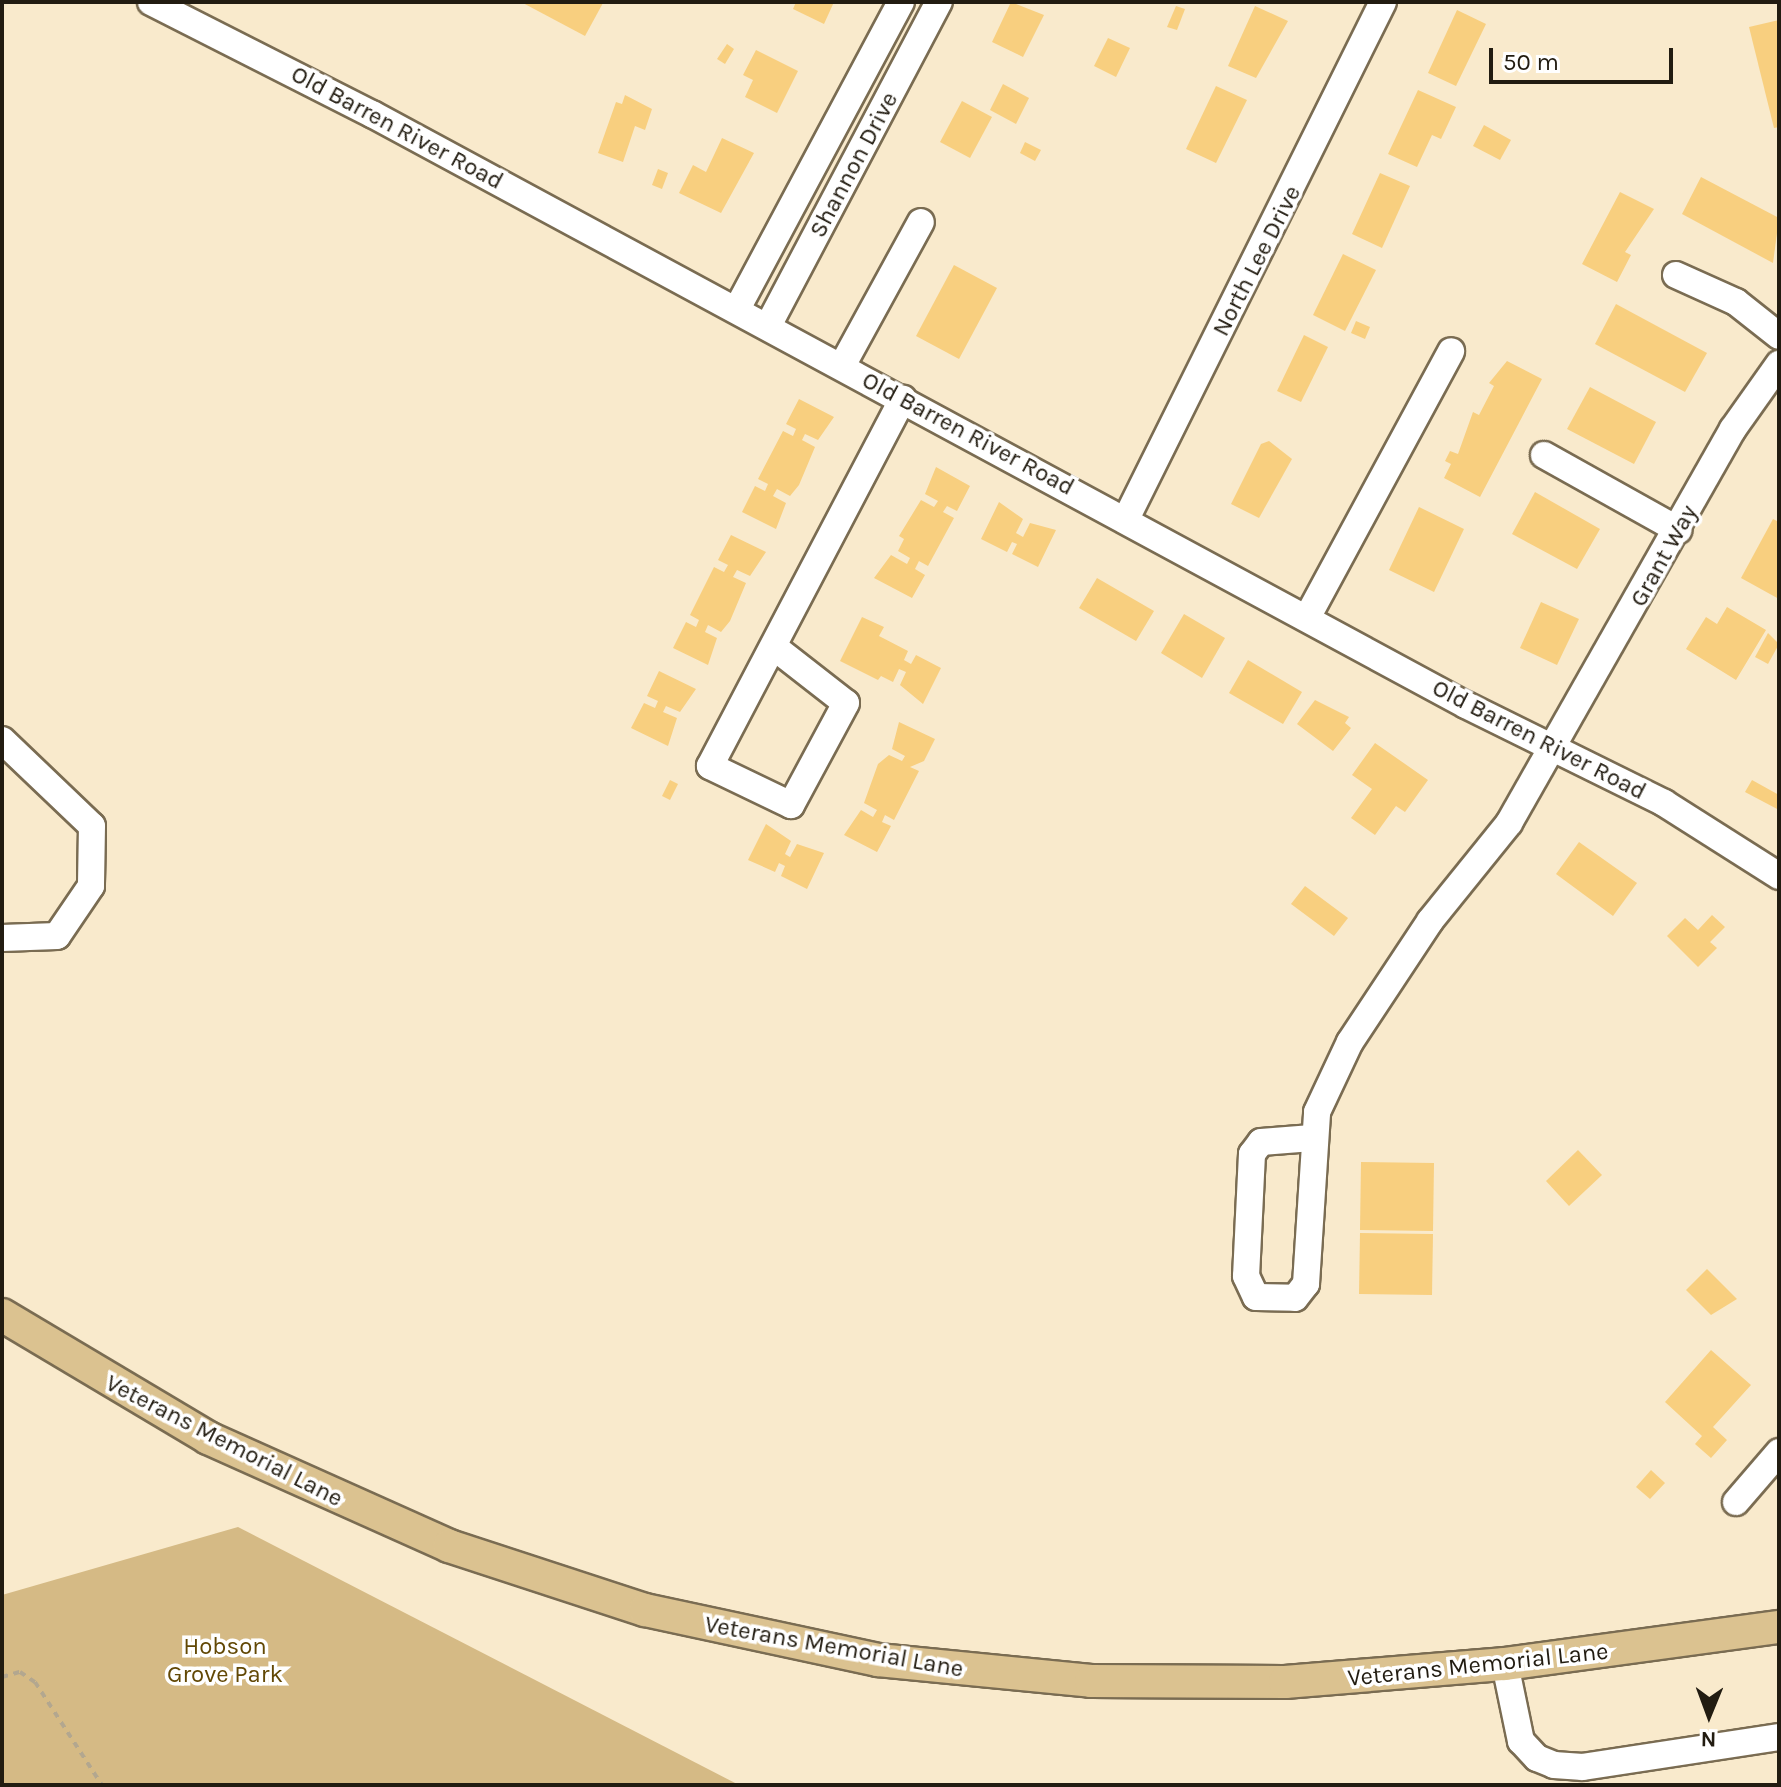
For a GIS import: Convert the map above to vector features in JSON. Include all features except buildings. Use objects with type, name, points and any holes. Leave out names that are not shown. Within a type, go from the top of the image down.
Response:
[{"type":"main road","name":"Veterans Memorial Lane","points":[[2,1315],[174,1420],[378,1518],[556,1584],[717,1628],[878,1660],[1091,1681],[1285,1682],[1505,1664],[1779,1627]]},
{"type":"street","name":"Old Barren River Road","points":[[151,2],[737,309],[1552,749],[1704,825],[1779,876]]},
{"type":"street","name":"Shannon Drive","points":[[737,309],[901,2]]},
{"type":"street","name":"Shannon Drive","points":[[768,326],[939,2]]},
{"type":"street","name":"North Lee Drive","points":[[1127,517],[1383,2]]},
{"type":"street","points":[[857,87],[887,102]]},
{"type":"street","points":[[842,366],[921,222]]},
{"type":"street","points":[[1676,275],[1736,302],[1779,336]]},
{"type":"street","points":[[1308,616],[1451,351]]},
{"type":"street","name":"Grant Way","points":[[1312,1138],[1261,1142],[1252,1154],[1246,1276],[1256,1297],[1295,1298],[1306,1284],[1312,1138],[1317,1112],[1356,1032],[1430,921],[1509,823],[1733,429],[1779,364]]},
{"type":"street","points":[[774,647],[846,703],[791,805],[710,766],[903,399]]},
{"type":"street","points":[[1544,455],[1678,530]]},
{"type":"street","points":[[2,740],[92,826],[91,886],[57,936],[2,938]]},
{"type":"street","points":[[1736,1502],[1779,1452]]},
{"type":"street","points":[[1505,1664],[1521,1741],[1537,1758],[1554,1765],[1583,1767],[1779,1737]]},
{"type":"path","points":[[2,1677],[20,1672],[35,1682],[102,1785]]},
{"type":"green space","name":"Hobson Grove Park","points":[[238,1527],[739,1785],[2,1785],[2,1595]]}]
